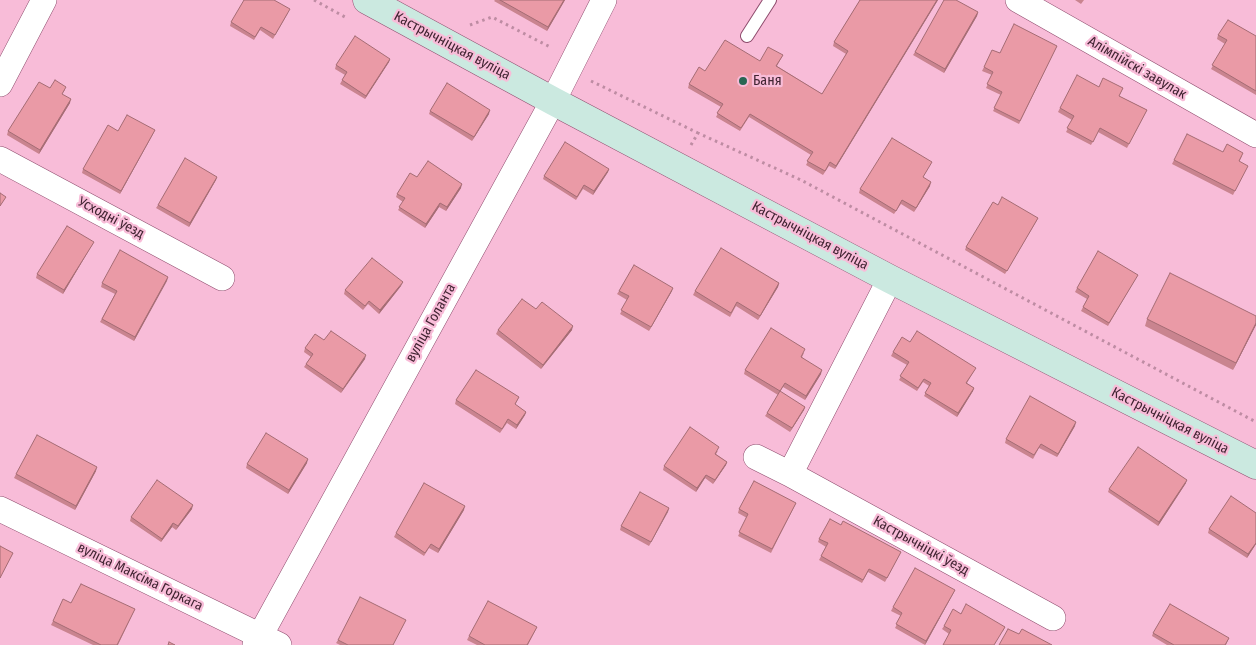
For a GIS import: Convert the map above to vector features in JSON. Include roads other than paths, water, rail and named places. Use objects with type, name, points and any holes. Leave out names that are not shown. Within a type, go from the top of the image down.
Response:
[{"type":"street","points":[[0,84],[44,0]]},
{"type":"street","name":"Кастрычніцкая вуліца","points":[[367,0],[553,101],[890,279],[1256,465]]},
{"type":"street","name":"вуліца Голанта","points":[[265,642],[553,101],[604,0]]},
{"type":"street","name":"Алімпійскі завулак","points":[[1018,0],[1256,136]]},
{"type":"street","name":"Усходні ўезд","points":[[0,159],[222,278]]},
{"type":"street","points":[[790,474],[890,279]]},
{"type":"street","name":"Кастрычніцкі ўезд","points":[[756,457],[1053,618]]},
{"type":"street","name":"вуліца Максіма Горкага","points":[[0,509],[265,642]]},
{"type":"lane","points":[[747,36],[770,0]]},
{"type":"place","name":"Баня","points":[[743,81]]}]
